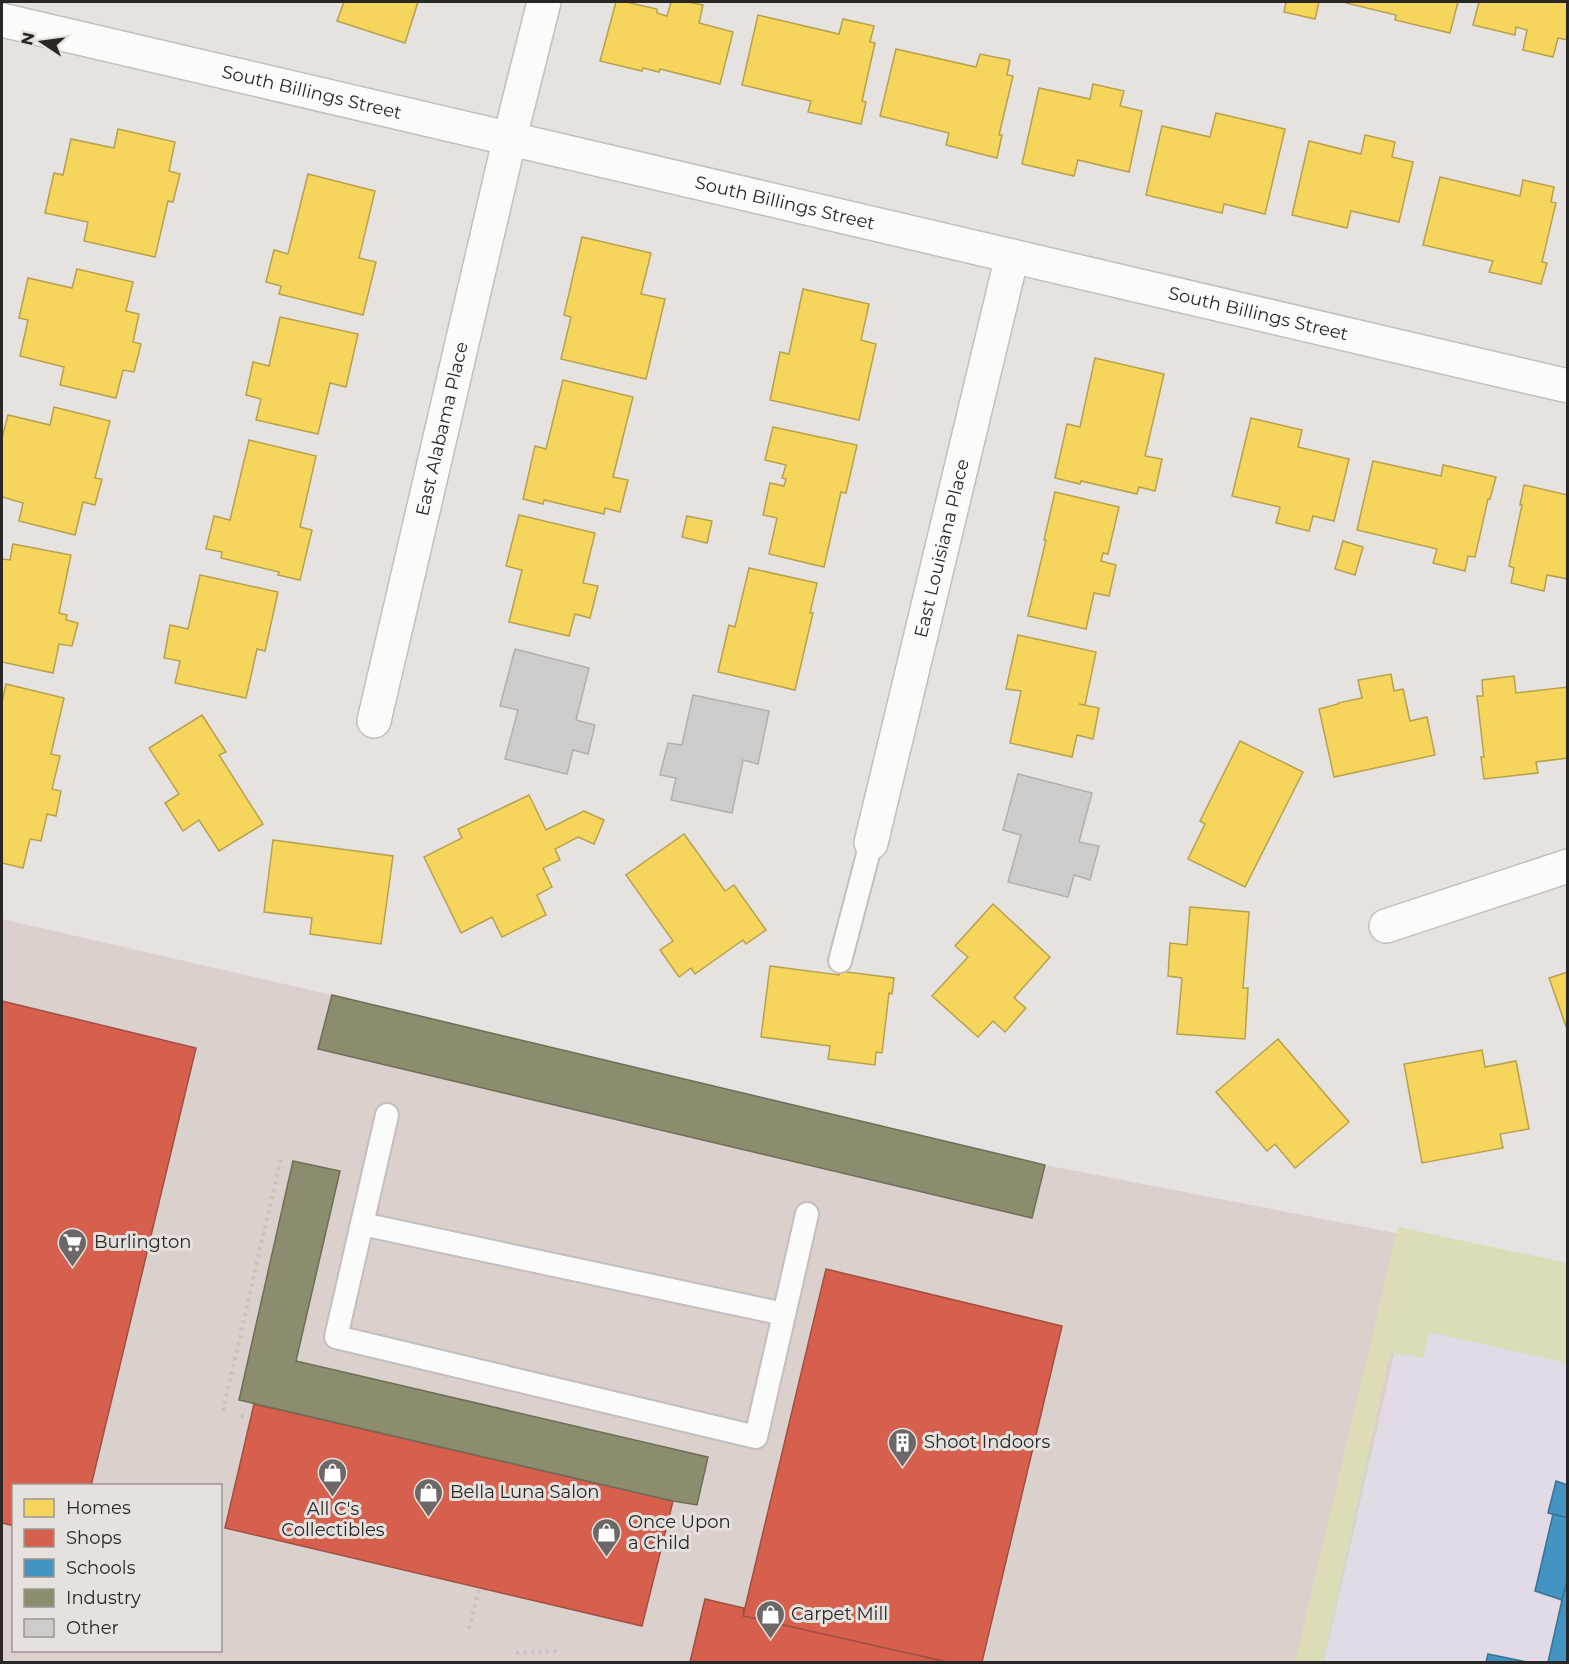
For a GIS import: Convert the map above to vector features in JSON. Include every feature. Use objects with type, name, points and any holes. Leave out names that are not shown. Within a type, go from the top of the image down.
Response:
[{"type":"street","name":"East Alabama Place","points":[[374,721],[510,137],[544,2]]},
{"type":"street","name":"South Billings Street","points":[[2,20],[1568,386]]},
{"type":"street","name":"East Louisiana Place","points":[[872,843],[1012,256]]},
{"type":"street","points":[[1386,926],[1568,866]]},
{"type":"lane","points":[[840,961],[872,843]]},
{"type":"lane","points":[[387,1115],[336,1337],[756,1437],[807,1214]]},
{"type":"lane","points":[[362,1224],[784,1314]]},
{"type":"path","points":[[223,1412],[281,1158]]},
{"type":"path","points":[[241,1416],[247,1417]]},
{"type":"path","points":[[469,1629],[479,1589]]},
{"type":"path","points":[[516,1653],[557,1651]]},
{"type":"shaded area","points":[[2,919],[1045,1165],[1421,1238],[1324,1662],[2,1662]]},
{"type":"shaded area","points":[[1421,1238],[1567,1318],[1567,1662],[1324,1662]]},
{"type":"green space","points":[[1398,1227],[1567,1263],[1567,1363],[1429,1332],[1423,1358],[1390,1353],[1323,1662],[1295,1662]]},
{"type":"building: Homes","points":[[344,2],[418,2],[405,43],[337,21]]},
{"type":"building: Homes","points":[[616,2],[657,9],[657,13],[667,16],[671,2],[703,5],[699,23],[733,32],[720,84],[660,69],[659,72],[643,68],[642,71],[600,61]]},
{"type":"building: Homes","points":[[1286,2],[1319,2],[1315,19],[1284,12]]},
{"type":"building: Homes","points":[[1346,2],[1458,2],[1450,33],[1395,20],[1396,15]]},
{"type":"building: Homes","points":[[1479,2],[1568,2],[1568,40],[1558,38],[1553,57],[1523,50],[1527,30],[1516,27],[1515,35],[1473,25]]},
{"type":"building: Homes","points":[[758,15],[839,34],[843,19],[874,26],[870,42],[875,43],[862,101],[866,102],[861,124],[808,112],[811,101],[742,85]]},
{"type":"building: Homes","points":[[896,49],[976,67],[980,54],[1010,60],[1007,75],[1013,76],[999,135],[1002,135],[997,158],[946,145],[949,133],[880,116]]},
{"type":"building: Homes","points":[[1093,84],[1124,91],[1120,106],[1142,111],[1129,172],[1078,160],[1074,176],[1022,164],[1039,88],[1090,99]]},
{"type":"building: Homes","points":[[1216,113],[1285,129],[1265,214],[1224,204],[1222,213],[1146,195],[1162,126],[1210,137]]},
{"type":"building: Homes","points":[[118,129],[175,142],[169,171],[180,174],[173,202],[168,201],[155,257],[84,241],[88,222],[45,213],[54,173],[63,175],[71,139],[114,148]]},
{"type":"building: Homes","points":[[1365,135],[1395,142],[1392,157],[1413,162],[1399,222],[1351,211],[1347,228],[1292,215],[1309,141],[1361,154]]},
{"type":"building: Homes","points":[[308,174],[375,191],[359,258],[376,262],[363,315],[279,294],[281,286],[266,282],[274,250],[288,254]]},
{"type":"building: Homes","points":[[1440,177],[1520,196],[1523,180],[1554,187],[1551,202],[1556,203],[1542,262],[1547,263],[1541,284],[1489,272],[1493,261],[1423,245]]},
{"type":"building: Homes","points":[[582,237],[651,253],[641,294],[665,299],[646,379],[561,359],[571,317],[564,315]]},
{"type":"building: Homes","points":[[77,269],[133,282],[126,311],[139,314],[133,342],[141,344],[134,372],[123,370],[116,398],[60,385],[64,367],[20,356],[28,320],[19,318],[28,278],[72,288]]},
{"type":"building: Homes","points":[[803,289],[869,304],[861,340],[876,344],[859,420],[770,400],[780,352],[789,354]]},
{"type":"building: Homes","points":[[280,317],[358,334],[346,387],[330,383],[318,434],[256,420],[261,399],[246,395],[253,362],[269,366]]},
{"type":"building: Homes","points":[[1095,358],[1164,374],[1145,456],[1162,459],[1155,491],[1139,487],[1137,494],[1081,481],[1080,484],[1055,478],[1067,424],[1080,427]]},
{"type":"building: Homes","points":[[563,380],[633,397],[613,477],[628,480],[620,512],[605,508],[604,514],[544,500],[543,504],[523,499],[535,446],[546,449]]},
{"type":"building: Homes","points":[[54,407],[110,421],[95,478],[102,479],[95,505],[83,502],[75,535],[19,521],[23,503],[2,497],[2,438],[8,415],[50,425]]},
{"type":"building: Homes","points":[[1251,418],[1302,430],[1298,447],[1349,459],[1334,521],[1313,516],[1309,531],[1276,523],[1280,507],[1232,496]]},
{"type":"building: Homes","points":[[773,427],[857,445],[846,493],[841,492],[824,567],[769,554],[777,518],[763,515],[770,483],[784,486],[786,479],[782,478],[786,465],[765,460]]},
{"type":"building: Homes","points":[[249,440],[316,456],[300,527],[312,530],[300,580],[278,575],[279,572],[221,558],[222,552],[206,549],[214,516],[230,520]]},
{"type":"building: Homes","points":[[1373,461],[1441,476],[1443,465],[1496,477],[1490,499],[1488,499],[1475,557],[1468,556],[1465,571],[1433,563],[1437,549],[1357,530]]},
{"type":"building: Homes","points":[[1524,485],[1568,495],[1568,579],[1547,575],[1544,591],[1511,583],[1514,568],[1509,566]]},
{"type":"building: Homes","points":[[1055,492],[1119,507],[1108,554],[1103,553],[1101,561],[1116,565],[1109,596],[1094,593],[1086,629],[1028,616]]},
{"type":"building: Homes","points":[[519,515],[595,533],[583,583],[598,586],[590,618],[575,614],[569,636],[509,622],[522,570],[506,566]]},
{"type":"building: Homes","points":[[687,516],[712,521],[707,543],[682,537]]},
{"type":"building: Homes","points":[[1343,541],[1363,547],[1355,575],[1335,569]]},
{"type":"building: Homes","points":[[13,544],[71,555],[59,613],[67,615],[66,620],[78,623],[72,646],[59,644],[53,673],[2,662],[2,559],[10,560]]},
{"type":"building: Homes","points":[[749,568],[817,583],[810,613],[813,613],[795,690],[718,672],[729,625],[735,627]]},
{"type":"building: Homes","points":[[200,575],[278,592],[265,651],[257,649],[246,698],[175,683],[180,661],[164,658],[170,625],[188,629]]},
{"type":"building: Homes","points":[[1018,635],[1096,652],[1085,705],[1079,704],[1099,708],[1093,739],[1077,735],[1072,757],[1010,743],[1021,691],[1006,689]]},
{"type":"building: Homes","points":[[1391,674],[1394,691],[1403,689],[1410,721],[1427,717],[1435,755],[1334,777],[1319,709],[1362,698],[1358,680]]},
{"type":"building: Homes","points":[[1514,676],[1516,693],[1568,687],[1568,758],[1536,762],[1538,773],[1484,779],[1481,757],[1484,757],[1477,696],[1483,696],[1482,680]]},
{"type":"building: Homes","points":[[6,684],[64,698],[51,754],[60,756],[52,789],[61,791],[56,816],[47,814],[41,841],[30,839],[23,868],[2,863],[2,702]]},
{"type":"building: Homes","points":[[202,715],[226,752],[219,755],[263,824],[219,851],[199,820],[183,831],[165,803],[179,794],[149,748]]},
{"type":"building: Homes","points":[[1240,741],[1303,772],[1245,887],[1188,859],[1205,824],[1200,821]]},
{"type":"building: Homes","points":[[529,795],[546,830],[584,811],[604,820],[594,844],[578,837],[555,849],[560,860],[543,868],[552,887],[537,895],[546,915],[502,937],[492,917],[461,933],[424,857],[462,838],[458,829]]},
{"type":"building: Homes","points":[[684,834],[725,891],[734,885],[766,930],[746,944],[743,940],[695,974],[691,968],[679,977],[660,950],[673,941],[626,875]]},
{"type":"building: Homes","points":[[273,840],[393,856],[381,944],[310,934],[312,918],[264,912]]},
{"type":"building: Homes","points":[[993,904],[1050,957],[1014,998],[1026,1008],[1005,1032],[993,1021],[978,1037],[932,996],[968,957],[955,946]]},
{"type":"building: Homes","points":[[1190,907],[1249,912],[1243,988],[1248,988],[1245,1039],[1177,1034],[1182,978],[1168,976],[1170,943],[1187,945]]},
{"type":"building: Homes","points":[[770,966],[839,975],[839,971],[894,978],[892,994],[889,993],[882,1053],[876,1052],[875,1065],[828,1059],[830,1046],[761,1037]]},
{"type":"building: Homes","points":[[1568,972],[1568,1032],[1549,978]]},
{"type":"building: Homes","points":[[1278,1039],[1349,1122],[1295,1168],[1275,1144],[1267,1151],[1216,1092]]},
{"type":"building: Homes","points":[[1482,1050],[1485,1067],[1516,1061],[1529,1129],[1500,1134],[1503,1148],[1422,1163],[1404,1064]]},
{"type":"building: Shops","name":"Burlington","points":[[2,1001],[196,1048],[91,1484],[12,1484],[12,1526],[2,1523]]},
{"type":"building: Shops","name":"Shoot Indoors","points":[[826,1269],[1062,1326],[982,1662],[947,1662],[743,1616]]},
{"type":"building: Shops","points":[[254,1404],[673,1501],[642,1626],[225,1528]]},
{"type":"building: Shops","name":"Carpet Mill","points":[[705,1599],[744,1608],[743,1616],[947,1662],[690,1662]]},
{"type":"building: Schools","points":[[1556,1481],[1568,1485],[1568,1518],[1548,1513]]},
{"type":"building: Schools","points":[[1553,1514],[1568,1518],[1568,1577],[1562,1600],[1535,1591]]},
{"type":"building: Schools","points":[[1568,1577],[1568,1662],[1548,1662],[1562,1600]]},
{"type":"building: Schools","points":[[1488,1654],[1527,1662],[1486,1662]]},
{"type":"building: Industry","points":[[332,995],[1045,1165],[1032,1218],[318,1049]]},
{"type":"building: Industry","points":[[293,1161],[340,1171],[296,1361],[708,1457],[697,1505],[239,1400]]},
{"type":"building: Other","points":[[515,649],[589,668],[576,720],[595,725],[588,754],[573,750],[567,774],[505,759],[518,710],[500,706]]},
{"type":"building: Other","points":[[693,695],[769,711],[758,764],[743,760],[732,813],[671,800],[676,778],[660,775],[668,743],[682,745]]},
{"type":"building: Other","points":[[1018,774],[1092,793],[1079,842],[1099,846],[1090,880],[1074,875],[1068,897],[1008,882],[1021,835],[1003,830]]},
{"type":"place","name":"Burlington","points":[[73,1268]]},
{"type":"place","name":"Shoot Indoors","points":[[903,1468]]},
{"type":"place","name":"All C's Collectibles","points":[[333,1498]]},
{"type":"place","name":"Bella Luna Salon","points":[[429,1518]]},
{"type":"place","name":"Once Upon a Child","points":[[607,1558]]},
{"type":"place","name":"Carpet Mill","points":[[770,1640]]}]
